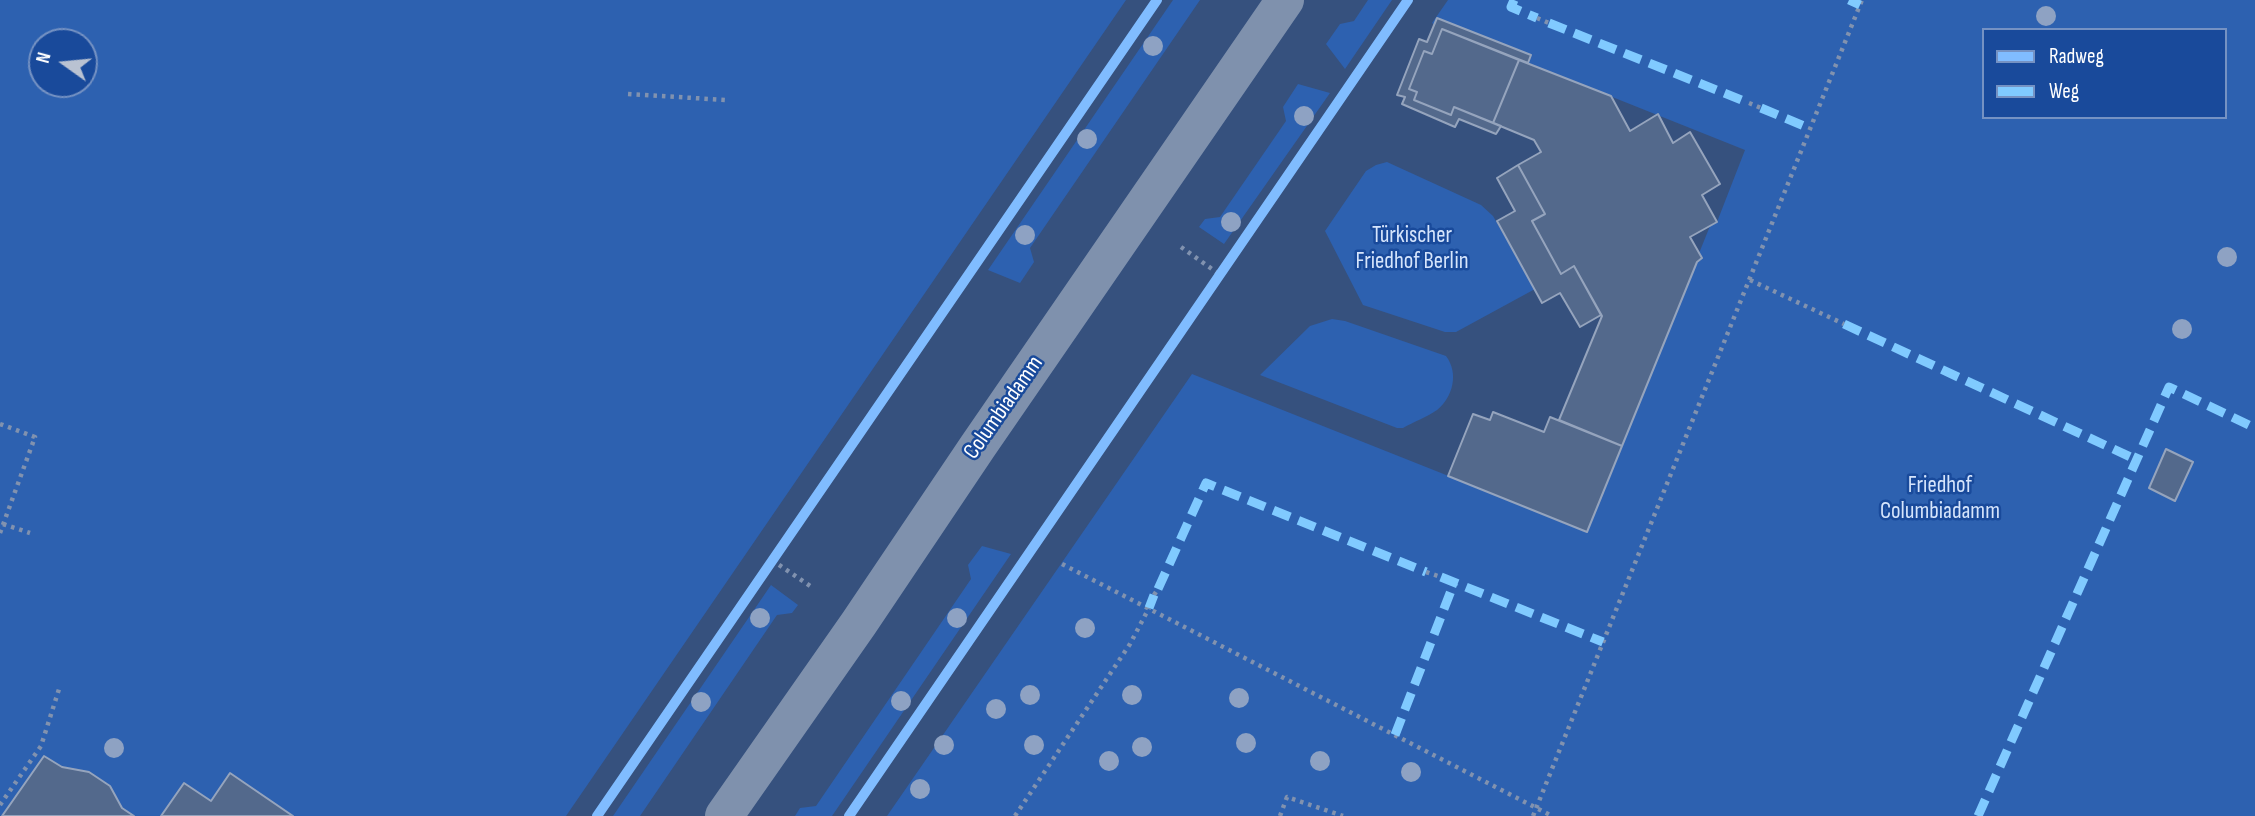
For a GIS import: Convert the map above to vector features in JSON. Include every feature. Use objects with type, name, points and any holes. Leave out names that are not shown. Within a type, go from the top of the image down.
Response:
[{"type":"main road","name":"Columbiadamm","points":[[724,816],[1285,0]]},
{"type":"path","points":[[1533,816],[1862,0]]},
{"type":"path","points":[[1537,18],[1549,23]]},
{"type":"path","points":[[628,94],[726,100]]},
{"type":"path","points":[[1749,103],[1761,108]]},
{"type":"path","points":[[1181,247],[1219,274]]},
{"type":"path","points":[[1749,280],[1844,324]]},
{"type":"path","points":[[0,424],[35,438],[0,533]]},
{"type":"path","points":[[3,524],[30,533]]},
{"type":"path","points":[[772,560],[813,588]]},
{"type":"path","points":[[1062,564],[1552,816]]},
{"type":"path","points":[[1426,572],[1441,577]]},
{"type":"path","points":[[1154,595],[1158,589]]},
{"type":"path","points":[[1015,816],[1130,644],[1149,608]]},
{"type":"path","points":[[0,805],[41,746],[60,686]]},
{"type":"path","points":[[1280,816],[1287,796],[1343,816]]},
{"type":"green space","points":[[0,0],[1126,0],[566,816],[0,816]]},
{"type":"green space","points":[[1173,0],[1200,0],[1030,248],[1034,262],[1020,283],[988,270]]},
{"type":"green space","points":[[1368,0],[1392,0],[1345,69],[1326,44],[1340,24],[1354,21]]},
{"type":"green space","name":"Friedhof Columbiadamm","points":[[1448,0],[2255,0],[2255,816],[887,816],[1192,374],[1587,531],[1710,226],[1717,222],[1745,150],[1432,23]]},
{"type":"green space","points":[[1298,84],[1330,93],[1224,244],[1199,227],[1205,219],[1220,217],[1286,121],[1283,107]]},
{"type":"green space","name":"Türkischer Friedhof Berlin","points":[[1387,162],[1481,205],[1493,216],[1535,289],[1456,332],[1445,332],[1363,305],[1325,231],[1366,171]]},
{"type":"green space","name":"Türkischer Friedhof Berlin","points":[[1332,319],[1345,321],[1446,356],[1453,377],[1450,392],[1443,405],[1403,428],[1397,428],[1260,375],[1310,326]]},
{"type":"green space","points":[[982,546],[1011,554],[832,816],[795,816],[800,808],[816,806],[971,579],[968,565]]},
{"type":"green space","points":[[771,585],[798,605],[792,613],[777,615],[640,816],[613,816]]},
{"type":"building","points":[[1437,18],[1531,55],[1528,63],[1442,29],[1432,54],[1424,51],[1409,89],[1417,92],[1414,100],[1451,115],[1454,107],[1501,126],[1496,134],[1459,119],[1455,127],[1402,104],[1405,97],[1397,95],[1419,39],[1427,42]]},
{"type":"building","points":[[1442,29],[1519,60],[1493,123],[1454,107],[1451,115],[1414,100],[1417,92],[1409,89],[1424,51],[1432,54]]},
{"type":"building","points":[[1519,60],[1611,96],[1630,131],[1658,114],[1673,143],[1690,132],[1720,184],[1702,195],[1717,222],[1690,237],[1702,258],[1697,262],[1622,446],[1559,420],[1602,316],[1574,266],[1561,274],[1532,221],[1545,214],[1518,165],[1541,152],[1534,140],[1493,123]]},
{"type":"building","points":[[1518,165],[1545,214],[1532,221],[1561,274],[1574,266],[1601,315],[1580,327],[1560,293],[1542,303],[1497,221],[1515,211],[1497,178]]},
{"type":"building","points":[[1493,412],[1544,432],[1550,417],[1622,446],[1587,532],[1448,476],[1473,414],[1490,420]]},
{"type":"building","points":[[2166,449],[2193,462],[2175,501],[2149,488]]},
{"type":"building","points":[[44,756],[62,767],[89,772],[110,786],[122,808],[134,816],[2,816]]},
{"type":"building","points":[[230,773],[293,816],[161,816],[184,783],[211,801]]},
{"type":"marked path","points":[[1514,0],[1511,7],[1537,18]]},
{"type":"marked path","points":[[1849,0],[1860,5]]},
{"type":"marked path","points":[[1549,23],[1749,103]]},
{"type":"marked path","points":[[1761,108],[1809,128]]},
{"type":"marked path","points":[[1844,324],[2137,460]]},
{"type":"marked path","points":[[1978,816],[2169,387],[2255,428]]},
{"type":"marked path","points":[[1158,589],[1206,483],[1426,572]]},
{"type":"marked path","points":[[1441,577],[1603,642]]},
{"type":"marked path","points":[[1395,735],[1454,583]]},
{"type":"marked path","points":[[1149,608],[1154,595]]},
{"type":"cycle path","points":[[597,816],[1157,0]]},
{"type":"cycle path","points":[[849,816],[1408,0]]}]
